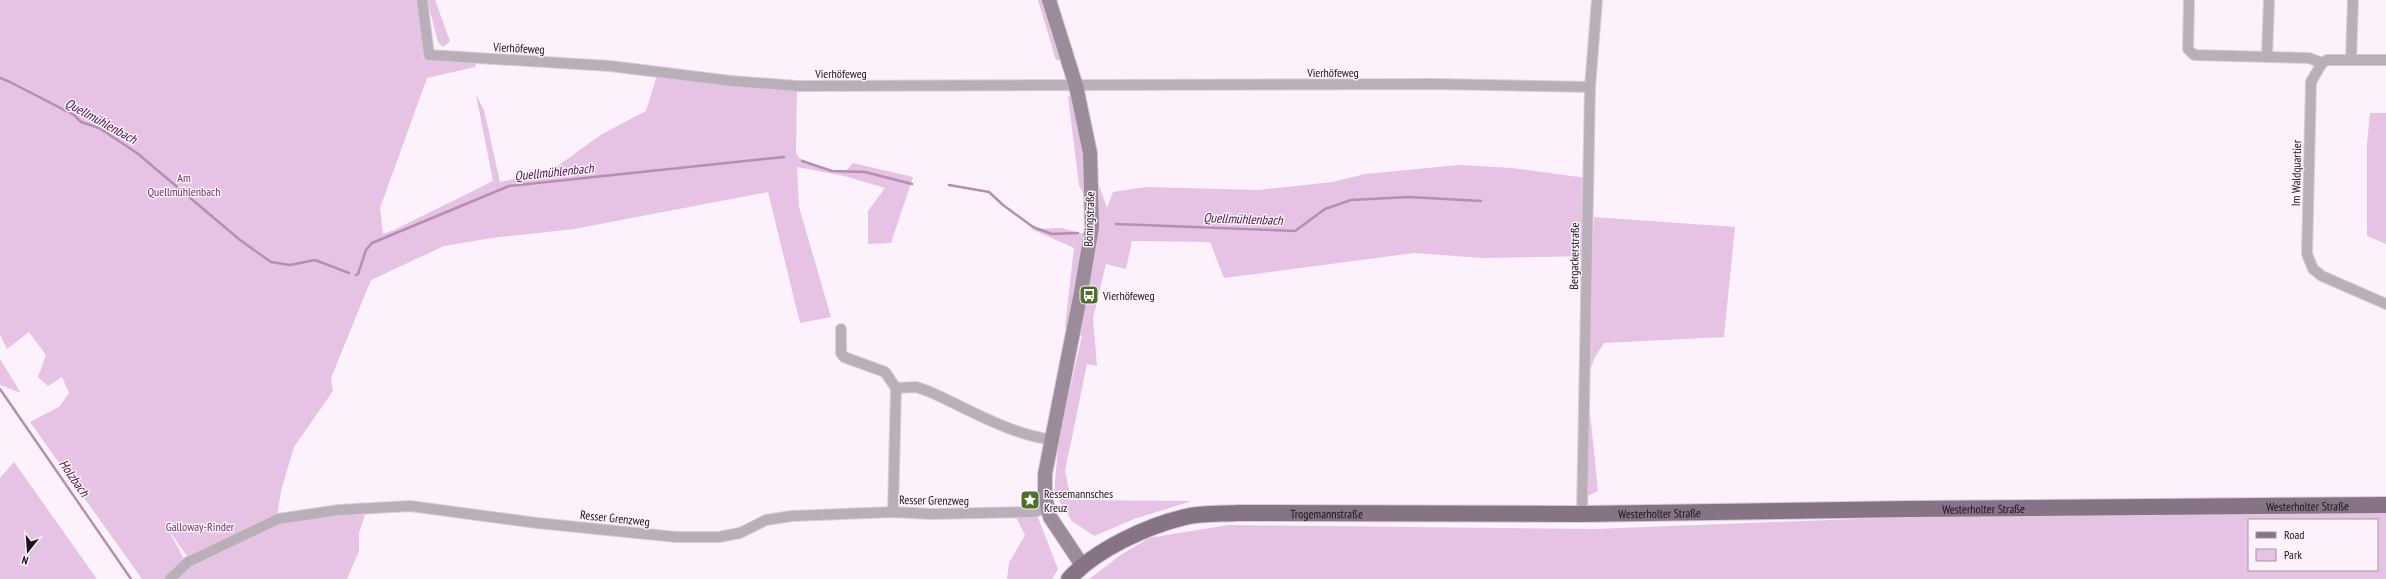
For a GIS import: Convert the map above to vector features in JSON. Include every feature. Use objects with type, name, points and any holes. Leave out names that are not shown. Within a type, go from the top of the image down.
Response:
[{"type":"main road","name":"Böningstraße","points":[[1049,0],[1076,86],[1090,153],[1092,227],[1053,440],[1045,474],[1047,508],[1050,517],[1082,565]]},
{"type":"main road","name":"Westerholter Straße","points":[[1582,514],[1908,508],[2386,505]]},
{"type":"main road","name":"Trogemannstraße","points":[[1069,579],[1082,565],[1130,537],[1185,517],[1237,513],[1582,514]]},
{"type":"street","name":"Vierhöfeweg","points":[[422,0],[429,55],[610,66],[731,81],[797,86],[1435,84],[1590,87]]},
{"type":"street","name":"Bergackerstraße","points":[[1582,514],[1590,87],[1597,0]]},
{"type":"street","points":[[2189,0],[2189,53],[2194,55],[2310,58],[2322,63],[2331,60],[2351,59],[2386,60]]},
{"type":"street","points":[[2267,56],[2269,0]]},
{"type":"street","points":[[2351,59],[2353,0]]},
{"type":"street","name":"Im Waldquartier","points":[[2322,63],[2312,82],[2307,254],[2313,269],[2322,276],[2386,304]]},
{"type":"street","points":[[840,328],[841,353],[844,358],[885,372],[896,388],[893,512]]},
{"type":"street","points":[[896,388],[922,389],[1011,429],[1035,438],[1053,440]]},
{"type":"street","name":"Resser Grenzweg","points":[[170,579],[188,562],[278,519],[339,510],[410,506],[537,523],[676,537],[712,537],[740,533],[766,520],[792,516],[893,512],[931,514],[1034,512],[1047,508]]},
{"type":"green space","name":"Am Quellmühlenbach","points":[[0,0],[418,0],[424,53],[422,58],[429,55],[478,58],[475,67],[427,78],[380,208],[383,234],[493,181],[476,95],[484,110],[500,182],[552,170],[602,134],[646,111],[658,72],[797,86],[796,152],[799,158],[828,170],[847,170],[853,163],[913,177],[891,243],[868,244],[868,211],[885,188],[844,176],[797,167],[799,207],[831,317],[800,323],[768,192],[574,229],[492,238],[444,246],[371,280],[331,378],[333,391],[294,447],[281,491],[277,517],[362,502],[359,514],[365,515],[359,533],[359,551],[347,579],[172,579],[188,564],[187,556],[168,529],[186,563],[170,579],[142,579],[30,422],[59,407],[69,393],[62,377],[48,386],[38,377],[46,355],[29,332],[7,349],[0,335]]},
{"type":"green space","points":[[427,0],[435,0],[450,41],[443,47],[438,42]]},
{"type":"green space","points":[[1038,0],[1057,0],[1072,60],[1056,60]]},
{"type":"green space","points":[[1085,95],[1096,150],[1098,183],[1107,208],[1113,192],[1146,187],[1258,190],[1332,182],[1365,174],[1459,165],[1512,168],[1586,178],[1586,256],[1483,258],[1414,253],[1224,278],[1210,242],[1132,241],[1126,269],[1106,264],[1093,318],[1097,366],[1087,364],[1065,471],[1071,500],[1192,501],[1134,519],[1094,536],[1072,521],[1054,493],[1059,437],[1082,336],[1065,327],[1074,248],[1031,229],[1062,228],[1094,237],[1096,220],[1079,185],[1068,96]]},
{"type":"green space","points":[[2370,113],[2386,113],[2386,244],[2367,236],[2367,144]]},
{"type":"green space","points":[[1594,217],[1735,227],[1724,337],[1604,343],[1595,357],[1589,373],[1589,403],[1598,491],[1583,498],[1580,348],[1591,269]]},
{"type":"green space","points":[[0,359],[21,393],[0,385]]},
{"type":"green space","points":[[14,462],[97,579],[0,579],[0,478]]},
{"type":"green space","points":[[2137,508],[2386,510],[2386,579],[1089,579],[1122,554],[1149,538],[1228,525],[1594,529]]},
{"type":"green space","points":[[1015,515],[1037,515],[1058,569],[1052,579],[1007,579],[1009,563],[1025,535]]},
{"type":"waterway","name":"Quellmühlenbach","points":[[0,78],[74,115],[81,122],[99,128],[137,153],[240,240],[271,262],[290,265],[315,260],[349,273]]},
{"type":"waterway","name":"Quellmühlenbach","points":[[356,275],[358,274],[366,250],[372,243],[509,186],[784,157]]},
{"type":"waterway","name":"Quellmühlenbach","points":[[802,161],[832,171],[865,172],[912,184]]},
{"type":"waterway","name":"Quellmühlenbach","points":[[949,185],[989,192],[1003,205],[1033,227],[1052,234],[1078,233]]},
{"type":"waterway","name":"Quellmühlenbach","points":[[1116,224],[1295,231],[1325,209],[1351,200],[1409,197],[1481,201]]},
{"type":"waterway","name":"Holzbach","points":[[0,389],[131,579]]},
{"type":"place","name":"Vierhöfeweg","points":[[1089,295]]},
{"type":"place","name":"Ressemannsches Kreuz","points":[[1030,500]]},
{"type":"park label","name":"Galloway-Rinder","points":[[200,526]]}]
